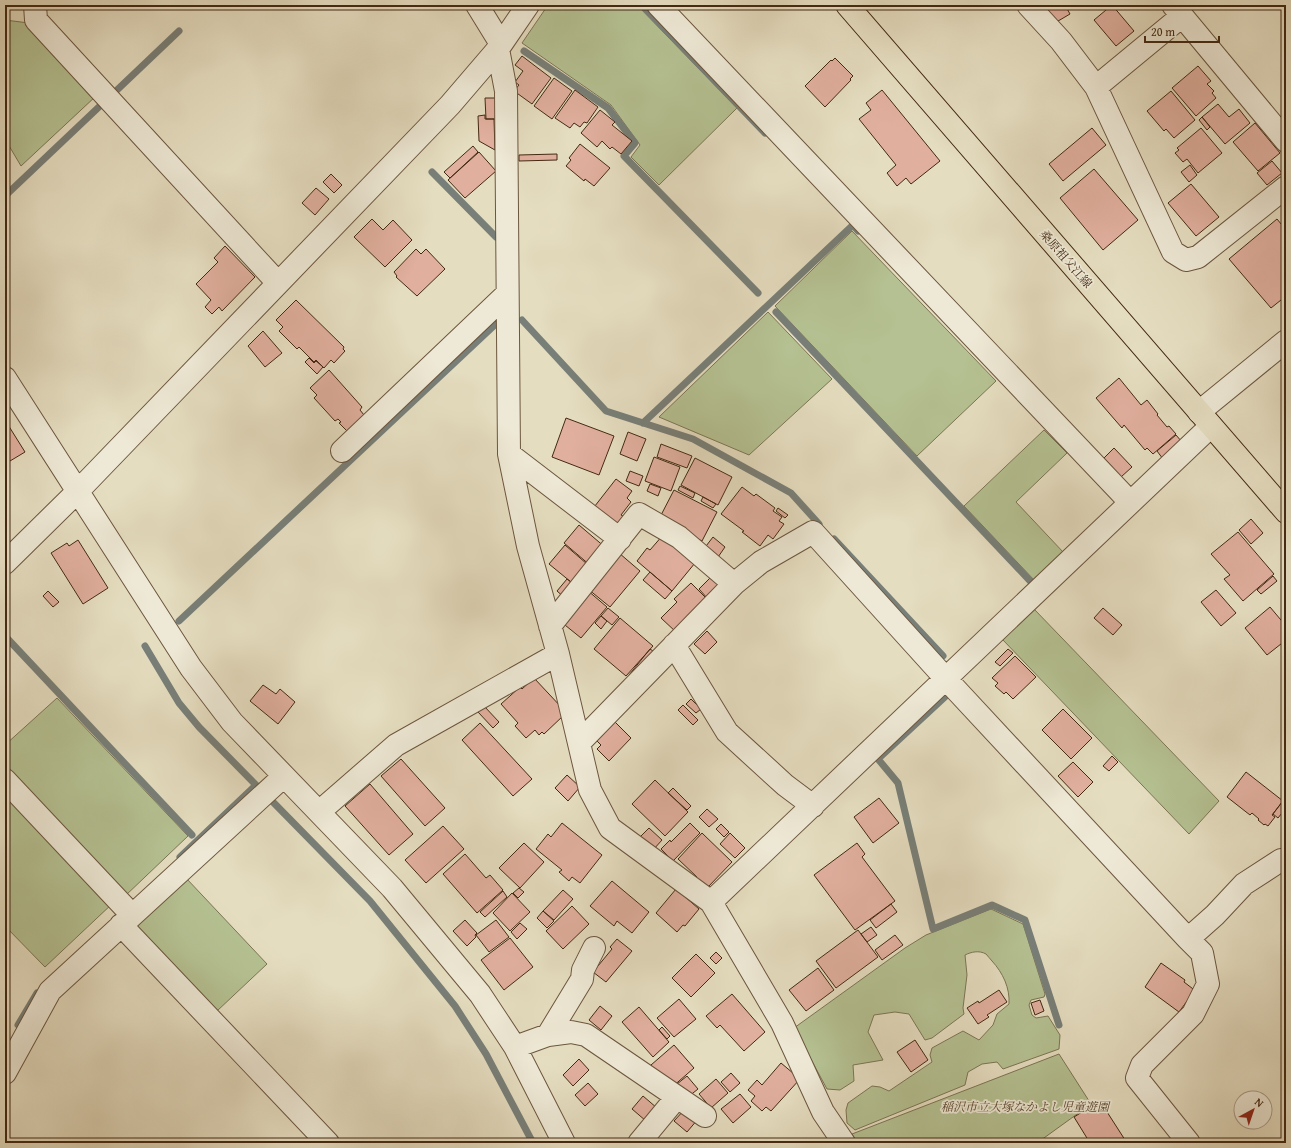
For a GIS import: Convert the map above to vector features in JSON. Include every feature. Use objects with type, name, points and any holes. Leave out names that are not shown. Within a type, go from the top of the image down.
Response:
[{"type":"main road","name":"桑原祖父江線","points":[[847,5],[1286,512]]},
{"type":"street","points":[[35,5],[36,20],[278,283]]},
{"type":"street","points":[[477,5],[499,47],[506,91],[509,454],[528,546],[558,654],[590,790],[610,828],[711,902],[782,1024],[824,1112],[844,1143]]},
{"type":"street","points":[[5,563],[77,492],[450,105],[499,47],[528,5]]},
{"type":"street","points":[[658,5],[1130,502]]},
{"type":"street","points":[[1028,5],[1061,41],[1096,87],[1173,252],[1186,260],[1198,257],[1286,187]]},
{"type":"street","points":[[1096,87],[1178,10],[1286,141]]},
{"type":"street","points":[[342,451],[507,294]]},
{"type":"street","points":[[711,902],[947,680],[1130,502],[1205,419],[1286,341]]},
{"type":"street","points":[[7,385],[191,668],[232,722],[392,888],[480,994],[515,1047],[564,1143]]},
{"type":"street","points":[[509,454],[620,539]]},
{"type":"street","points":[[518,498],[554,488]]},
{"type":"street","points":[[550,626],[639,514],[679,537],[734,584]]},
{"type":"street","points":[[579,743],[734,584],[761,562],[813,532],[947,680],[1202,953],[1208,984],[1193,1014],[1142,1065],[1137,1078],[1189,1143]]},
{"type":"street","points":[[674,645],[727,732],[785,786],[813,806]]},
{"type":"street","points":[[319,812],[396,745],[558,654]]},
{"type":"street","points":[[5,1073],[50,990],[284,776]]},
{"type":"street","points":[[5,780],[127,920],[328,1143]]},
{"type":"street","points":[[1188,939],[1215,915],[1244,884],[1281,860],[1286,862]]},
{"type":"street","points":[[548,1035],[582,979],[583,970],[594,948]]},
{"type":"street","points":[[515,1047],[548,1035],[571,1032],[586,1035],[705,1116]]},
{"type":"street","points":[[639,1143],[677,1097]]},
{"type":"green space","points":[[548,5],[637,5],[737,108],[659,185],[631,157],[640,145],[611,105],[522,43]]},
{"type":"green space","points":[[5,20],[29,23],[96,96],[21,166],[5,139]]},
{"type":"green space","points":[[852,231],[996,381],[917,456],[775,306]]},
{"type":"green space","points":[[768,312],[832,379],[749,455],[659,417]]},
{"type":"green space","points":[[1044,430],[1067,453],[1016,502],[1064,553],[1035,581],[964,506]]},
{"type":"green space","points":[[1034,609],[1219,801],[1189,834],[1003,640]]},
{"type":"green space","points":[[57,698],[188,836],[124,897],[5,772],[5,745]]},
{"type":"green space","points":[[10,794],[113,903],[45,967],[5,926],[5,799]]},
{"type":"green space","points":[[186,878],[267,964],[217,1011],[136,926]]},
{"type":"green space","points":[[991,909],[1023,924],[1045,994],[1044,997],[1031,1000],[1029,1005],[1032,1015],[1036,1018],[1048,1016],[1060,1035],[1059,1049],[1003,1069],[997,1062],[982,1064],[968,1072],[965,1085],[855,1130],[847,1123],[846,1110],[848,1103],[872,1086],[880,1087],[889,1091],[932,1062],[930,1055],[932,1048],[963,1031],[979,1040],[993,1025],[997,1014],[1009,1004],[1005,981],[996,966],[986,954],[975,952],[965,955],[967,975],[963,1008],[964,1014],[932,1038],[925,1040],[909,1014],[895,1012],[874,1015],[868,1032],[883,1060],[853,1065],[854,1081],[840,1090],[827,1089],[794,1028],[905,948],[926,935]]},
{"type":"green space","name":"稲沢市立大塚なかよし児童遊園","points":[[1059,1054],[1091,1104],[1037,1143],[858,1143],[852,1134]]},
{"type":"building","points":[[1037,5],[1065,5],[1070,14],[1053,24]]},
{"type":"building","points":[[1112,5],[1134,31],[1116,46],[1094,20]]},
{"type":"building","points":[[522,56],[551,78],[532,104],[514,91],[519,85],[515,82],[523,71],[515,65]]},
{"type":"building","points":[[835,58],[853,76],[825,107],[805,86],[831,60],[832,61]]},
{"type":"building","points":[[1198,66],[1211,81],[1207,84],[1214,91],[1212,93],[1216,98],[1196,116],[1172,88]]},
{"type":"building","points":[[554,78],[572,91],[552,119],[534,106]]},
{"type":"building","points":[[575,90],[598,107],[587,123],[584,122],[580,127],[574,123],[570,128],[555,118]]},
{"type":"building","points":[[882,90],[940,161],[911,184],[906,178],[897,186],[887,173],[896,165],[859,119],[871,110],[866,103]]},
{"type":"building","points":[[1171,91],[1195,120],[1174,138],[1166,129],[1164,131],[1147,111]]},
{"type":"building","points":[[485,98],[497,98],[498,119],[486,119]]},
{"type":"building","points":[[1218,104],[1229,117],[1239,109],[1250,123],[1225,144],[1202,117]]},
{"type":"building","points":[[600,110],[615,122],[612,125],[632,141],[621,154],[612,147],[610,149],[602,141],[597,147],[581,133]]},
{"type":"building","points":[[485,115],[485,119],[494,119],[495,150],[479,141],[478,116]]},
{"type":"building","points":[[1202,117],[1210,127],[1207,130],[1199,120]]},
{"type":"building","points":[[1255,123],[1280,153],[1258,171],[1233,142]]},
{"type":"building","points":[[1092,128],[1106,145],[1063,181],[1049,164]]},
{"type":"building","points":[[1201,128],[1222,153],[1198,173],[1187,159],[1183,162],[1175,153],[1179,150],[1177,148]]},
{"type":"building","points":[[580,144],[610,168],[594,186],[585,179],[584,181],[566,166],[571,160],[569,158]]},
{"type":"building","points":[[473,146],[478,152],[450,178],[444,172]]},
{"type":"building","points":[[479,152],[496,171],[465,198],[448,180]]},
{"type":"building","points":[[557,154],[557,160],[519,161],[519,155]]},
{"type":"building","points":[[1272,161],[1282,173],[1267,185],[1257,173]]},
{"type":"building","points":[[1190,165],[1197,175],[1189,182],[1181,172]]},
{"type":"building","points":[[1094,169],[1138,220],[1103,250],[1060,198]]},
{"type":"building","points":[[331,174],[342,185],[334,193],[323,182]]},
{"type":"building","points":[[1191,184],[1219,217],[1196,236],[1168,203]]},
{"type":"building","points":[[316,188],[329,199],[315,215],[302,203]]},
{"type":"building","points":[[372,219],[383,230],[393,220],[412,240],[385,267],[354,237]]},
{"type":"building","points":[[1277,219],[1286,230],[1286,296],[1271,308],[1229,259]]},
{"type":"building","points":[[225,246],[255,277],[222,311],[219,307],[212,314],[205,307],[211,300],[196,284],[218,262],[214,258]]},
{"type":"building","points":[[416,249],[421,254],[426,249],[445,269],[417,296],[396,277],[397,276],[394,272]]},
{"type":"building","points":[[296,300],[344,347],[343,349],[345,351],[334,363],[331,360],[324,368],[316,360],[314,362],[299,347],[297,349],[279,331],[283,327],[276,320]]},
{"type":"building","points":[[263,331],[282,353],[265,367],[248,346]]},
{"type":"building","points":[[309,358],[314,363],[316,361],[323,367],[317,374],[305,362]]},
{"type":"building","points":[[329,370],[362,407],[360,410],[364,415],[347,431],[339,423],[341,422],[338,419],[335,421],[314,398],[317,395],[310,388]]},
{"type":"building","points":[[1119,378],[1141,405],[1147,400],[1167,427],[1169,426],[1176,434],[1153,454],[1147,448],[1145,450],[1124,425],[1122,428],[1096,398]]},
{"type":"building","points":[[566,418],[614,436],[599,475],[552,457]]},
{"type":"building","points":[[5,420],[25,452],[5,464]]},
{"type":"building","points":[[628,432],[646,439],[637,461],[620,454]]},
{"type":"building","points":[[1176,435],[1182,442],[1163,459],[1157,451]]},
{"type":"building","points":[[661,444],[692,456],[687,468],[657,457]]},
{"type":"building","points":[[1114,448],[1132,467],[1121,477],[1104,458]]},
{"type":"building","points":[[654,457],[680,467],[671,491],[645,481]]},
{"type":"building","points":[[695,458],[732,477],[718,505],[681,485]]},
{"type":"building","points":[[630,471],[643,476],[639,486],[626,481]]},
{"type":"building","points":[[616,479],[632,491],[627,498],[631,502],[621,515],[623,516],[617,525],[591,511]]},
{"type":"building","points":[[650,484],[661,488],[658,496],[647,491]]},
{"type":"building","points":[[680,486],[695,493],[693,498],[678,490]]},
{"type":"building","points":[[742,487],[754,496],[756,494],[775,508],[773,511],[782,517],[779,521],[784,524],[773,539],[768,535],[760,546],[742,532],[744,531],[721,514]]},
{"type":"building","points":[[674,490],[717,512],[702,541],[659,519]]},
{"type":"building","points":[[703,497],[716,504],[713,508],[701,501]]},
{"type":"building","points":[[778,508],[788,515],[785,518],[776,511]]},
{"type":"building","points":[[1251,519],[1263,533],[1251,544],[1239,530]]},
{"type":"building","points":[[579,525],[606,548],[591,566],[564,543]]},
{"type":"building","points":[[1238,532],[1274,574],[1243,601],[1224,579],[1230,575],[1211,554]]},
{"type":"building","points":[[663,535],[695,563],[672,591],[637,561],[647,548],[650,550]]},
{"type":"building","points":[[713,537],[725,547],[716,560],[703,550]]},
{"type":"building","points":[[78,540],[108,588],[83,604],[51,553],[67,543],[69,546]]},
{"type":"building","points":[[565,545],[587,564],[571,582],[549,564]]},
{"type":"building","points":[[619,553],[640,571],[610,607],[588,589]]},
{"type":"building","points":[[650,572],[672,591],[665,599],[643,580]]},
{"type":"building","points":[[715,573],[724,583],[708,599],[699,589]]},
{"type":"building","points":[[1273,576],[1277,581],[1261,594],[1257,590]]},
{"type":"building","points":[[567,579],[576,586],[565,598],[557,591]]},
{"type":"building","points":[[691,583],[708,600],[676,632],[661,618],[677,602],[674,599]]},
{"type":"building","points":[[587,590],[607,607],[581,638],[560,621]]},
{"type":"building","points":[[1216,590],[1236,613],[1221,626],[1201,602]]},
{"type":"building","points":[[48,591],[59,602],[53,607],[43,596]]},
{"type":"building","points":[[1270,607],[1286,626],[1286,640],[1267,655],[1245,628]]},
{"type":"building","points":[[608,608],[619,617],[612,625],[601,616]]},
{"type":"building","points":[[1103,608],[1122,625],[1113,635],[1094,618]]},
{"type":"building","points":[[601,616],[607,621],[601,629],[595,623]]},
{"type":"building","points":[[620,618],[653,646],[626,676],[594,649]]},
{"type":"building","points":[[707,631],[717,642],[705,654],[694,644]]},
{"type":"building","points":[[650,649],[656,653],[632,678],[629,675]]},
{"type":"building","points":[[1008,649],[1013,653],[1000,666],[995,662]]},
{"type":"building","points":[[1015,656],[1036,677],[1013,699],[1006,692],[1004,694],[995,686],[998,683],[992,678]]},
{"type":"building","points":[[534,678],[563,709],[560,711],[564,715],[544,734],[542,732],[539,735],[535,730],[526,738],[515,726],[518,723],[501,704],[520,687],[522,689]]},
{"type":"building","points":[[263,685],[276,694],[280,689],[295,702],[278,724],[250,701]]},
{"type":"building","points":[[691,699],[701,709],[696,713],[686,704]]},
{"type":"building","points":[[683,705],[698,720],[693,725],[678,710]]},
{"type":"building","points":[[484,706],[499,722],[493,728],[478,712]]},
{"type":"building","points":[[1063,709],[1092,738],[1071,759],[1042,730]]},
{"type":"building","points":[[610,717],[631,738],[609,761],[597,749],[601,745],[592,736]]},
{"type":"building","points":[[480,723],[532,779],[513,796],[462,740]]},
{"type":"building","points":[[1112,756],[1118,762],[1109,771],[1103,766]]},
{"type":"building","points":[[401,759],[445,808],[425,826],[381,776]]},
{"type":"building","points":[[1073,762],[1093,782],[1078,797],[1058,776]]},
{"type":"building","points":[[1246,772],[1283,801],[1272,815],[1275,817],[1268,826],[1265,824],[1264,825],[1252,813],[1250,815],[1227,797]]},
{"type":"building","points":[[567,775],[580,787],[568,801],[555,788]]},
{"type":"building","points":[[655,780],[688,812],[665,836],[632,804]]},
{"type":"building","points":[[370,784],[413,834],[389,855],[345,806]]},
{"type":"building","points":[[673,788],[691,806],[687,810],[668,793]]},
{"type":"building","points":[[879,798],[899,823],[873,843],[854,817]]},
{"type":"building","points":[[1282,802],[1286,805],[1286,808],[1278,818],[1273,814]]},
{"type":"building","points":[[707,809],[718,819],[709,827],[699,817]]},
{"type":"building","points":[[562,823],[602,855],[580,883],[572,877],[569,881],[559,872],[562,870],[536,849],[548,834],[551,837]]},
{"type":"building","points":[[690,823],[700,833],[673,861],[661,849],[670,840],[671,842]]},
{"type":"building","points":[[721,824],[729,832],[724,837],[716,829]]},
{"type":"building","points":[[443,826],[464,849],[426,883],[405,860]]},
{"type":"building","points":[[649,828],[662,840],[653,850],[640,837]]},
{"type":"building","points":[[702,833],[732,862],[708,887],[695,879],[697,877],[678,859]]},
{"type":"building","points":[[730,833],[745,848],[735,858],[720,844]]},
{"type":"building","points":[[524,843],[544,862],[520,888],[499,868]]},
{"type":"building","points":[[857,843],[865,854],[862,857],[895,901],[855,930],[814,875]]},
{"type":"building","points":[[465,854],[486,878],[490,875],[503,890],[477,913],[443,874]]},
{"type":"building","points":[[612,881],[649,912],[632,933],[617,921],[614,926],[590,906]]},
{"type":"building","points":[[519,888],[524,892],[518,898],[513,893]]},
{"type":"building","points":[[676,889],[699,909],[685,926],[683,925],[677,932],[656,913]]},
{"type":"building","points":[[563,890],[573,899],[554,920],[543,911]]},
{"type":"building","points":[[503,891],[507,897],[485,917],[480,912]]},
{"type":"building","points":[[512,893],[530,912],[510,931],[493,913]]},
{"type":"building","points":[[891,904],[897,912],[876,928],[870,920]]},
{"type":"building","points":[[572,906],[589,924],[563,949],[546,931]]},
{"type":"building","points":[[543,911],[554,921],[547,928],[537,918]]},
{"type":"building","points":[[465,920],[477,933],[475,935],[476,937],[467,946],[453,931]]},
{"type":"building","points":[[496,920],[509,937],[489,952],[476,935]]},
{"type":"building","points":[[520,923],[527,929],[517,939],[511,932]]},
{"type":"building","points":[[871,927],[877,935],[867,942],[861,934]]},
{"type":"building","points":[[858,930],[878,957],[836,988],[816,961]]},
{"type":"building","points":[[895,935],[903,945],[882,960],[875,950]]},
{"type":"building","points":[[510,938],[533,967],[504,990],[481,960]]},
{"type":"building","points":[[617,939],[632,951],[606,982],[593,972],[612,949],[610,947]]},
{"type":"building","points":[[716,952],[722,958],[716,964],[710,958]]},
{"type":"building","points":[[696,954],[715,973],[691,997],[672,978]]},
{"type":"building","points":[[1161,963],[1185,980],[1184,982],[1197,992],[1190,997],[1179,1012],[1145,987]]},
{"type":"building","points":[[818,968],[834,990],[806,1011],[789,990]]},
{"type":"building","points":[[999,990],[1007,1002],[987,1015],[989,1017],[978,1024],[967,1008],[978,1001],[979,1003]]},
{"type":"building","points":[[732,994],[765,1032],[744,1051],[720,1025],[717,1028],[706,1016]]},
{"type":"building","points":[[679,999],[696,1019],[674,1037],[657,1018]]},
{"type":"building","points":[[1040,1000],[1044,1011],[1035,1015],[1031,1003]]},
{"type":"building","points":[[600,1006],[612,1016],[601,1030],[589,1020]]},
{"type":"building","points":[[639,1007],[669,1042],[653,1057],[622,1022]]},
{"type":"building","points":[[662,1027],[670,1036],[667,1039],[659,1030]]},
{"type":"building","points":[[915,1040],[928,1060],[911,1072],[897,1052]]},
{"type":"building","points":[[674,1045],[694,1068],[671,1088],[651,1065]]},
{"type":"building","points":[[579,1059],[589,1070],[573,1086],[563,1075]]},
{"type":"building","points":[[781,1063],[800,1079],[771,1111],[766,1107],[762,1111],[751,1101],[755,1096],[748,1090],[757,1080],[762,1085]]},
{"type":"building","points":[[731,1073],[740,1083],[730,1092],[721,1082]]},
{"type":"building","points":[[687,1076],[698,1089],[688,1097],[677,1084]]},
{"type":"building","points":[[716,1079],[728,1093],[711,1108],[699,1094]]},
{"type":"building","points":[[588,1083],[598,1094],[585,1106],[575,1095]]},
{"type":"building","points":[[740,1094],[751,1107],[733,1123],[721,1109]]},
{"type":"building","points":[[643,1096],[657,1108],[646,1121],[632,1109]]},
{"type":"building","points":[[1100,1101],[1127,1143],[1090,1143],[1074,1117]]},
{"type":"building","points":[[685,1109],[698,1119],[687,1132],[674,1121]]},
{"type":"waterway","points":[[642,5],[765,133]]},
{"type":"waterway","points":[[117,90],[179,31]]},
{"type":"waterway","points":[[524,51],[608,108],[635,143],[624,156],[758,293]]},
{"type":"waterway","points":[[5,196],[101,105]]},
{"type":"waterway","points":[[432,172],[496,237]]},
{"type":"waterway","points":[[643,423],[853,225],[858,231]]},
{"type":"waterway","points":[[776,312],[1033,584]]},
{"type":"waterway","points":[[522,320],[606,411],[693,439],[791,493],[819,524]]},
{"type":"waterway","points":[[179,621],[499,321]]},
{"type":"waterway","points":[[834,539],[943,656]]},
{"type":"waterway","points":[[5,636],[192,835]]},
{"type":"waterway","points":[[145,646],[179,703],[199,727],[256,785],[180,857]]},
{"type":"waterway","points":[[946,696],[878,759],[898,783],[933,929],[992,905],[1025,920],[1059,1025]]},
{"type":"waterway","points":[[272,801],[370,901],[455,1006],[486,1054],[533,1143]]},
{"type":"waterway","points":[[18,1025],[37,993]]},
{"type":"waterway","points":[[5,1048],[7,1044]]}]
